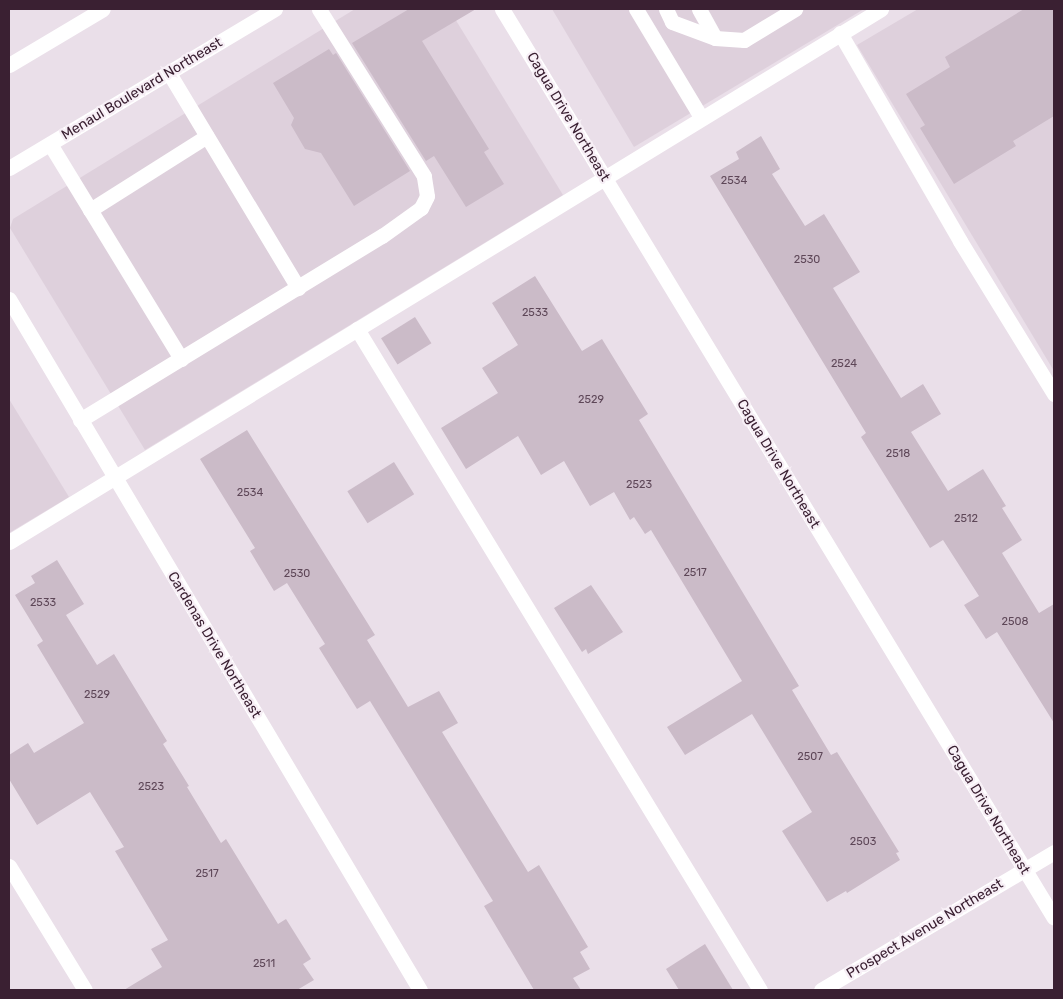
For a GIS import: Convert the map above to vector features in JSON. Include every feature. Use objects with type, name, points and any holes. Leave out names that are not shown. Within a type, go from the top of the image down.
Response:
[{"type":"street","points":[[9,66],[103,9]]},
{"type":"street","name":"Menaul Boulevard Northeast","points":[[9,168],[276,9]]},
{"type":"street","points":[[80,420],[408,219],[420,208],[427,196],[424,176],[319,9]]},
{"type":"street","name":"Cagua Drive Northeast","points":[[502,9],[1054,918]]},
{"type":"street","points":[[636,9],[701,117]]},
{"type":"street","points":[[666,9],[672,22],[715,38],[744,40],[795,9]]},
{"type":"street","points":[[699,9],[715,38]]},
{"type":"street","points":[[9,542],[701,117],[882,9]]},
{"type":"street","points":[[840,33],[960,241],[1054,394]]},
{"type":"street","points":[[169,73],[298,288]]},
{"type":"street","points":[[90,210],[207,136]]},
{"type":"street","points":[[50,144],[181,359]]},
{"type":"street","name":"Cardenas Drive Northeast","points":[[9,299],[420,990]]},
{"type":"street","points":[[357,329],[760,990]]},
{"type":"street","name":"Prospect Avenue Northeast","points":[[821,990],[1054,852]]},
{"type":"street","points":[[9,866],[85,990]]},
{"type":"shaded area","points":[[355,9],[449,9],[563,195],[145,450],[10,228],[13,219]]},
{"type":"shaded area","points":[[552,9],[864,9],[634,147]]},
{"type":"shaded area","points":[[918,9],[1054,9],[1054,371],[857,45]]},
{"type":"shaded area","points":[[9,399],[69,497],[9,533]]},
{"type":"building","points":[[409,9],[476,9],[422,41],[489,149],[484,152],[504,184],[466,207],[434,156],[426,161],[352,43]]},
{"type":"building","points":[[1024,9],[1054,9],[1054,116],[1013,141],[1016,146],[954,184],[920,128],[925,125],[906,94],[950,67],[945,57]]},
{"type":"building","points":[[329,49],[333,55],[336,53],[410,171],[354,206],[321,153],[305,149],[291,125],[294,118],[273,83]]},
{"type":"building","points":[[761,136],[780,169],[772,174],[805,226],[824,214],[860,272],[833,288],[901,398],[923,384],[941,414],[911,432],[948,491],[983,469],[1006,506],[1002,508],[1022,540],[1002,553],[1039,613],[1054,604],[1054,723],[997,632],[986,639],[964,605],[979,596],[943,540],[930,548],[861,437],[866,433],[710,176],[739,159],[736,152]]},
{"type":"building","points":[[535,276],[582,351],[602,339],[648,414],[639,420],[799,686],[792,690],[831,755],[837,752],[899,852],[896,853],[900,860],[847,893],[846,891],[827,902],[782,831],[812,812],[752,714],[685,755],[667,727],[742,681],[651,530],[645,534],[634,517],[630,520],[614,492],[590,506],[564,461],[541,475],[518,436],[466,469],[441,428],[498,393],[482,368],[518,345],[492,303]]},
{"type":"building","points":[[415,317],[431,343],[398,364],[381,338]]},
{"type":"building","points":[[247,430],[375,635],[367,640],[408,707],[439,691],[458,723],[442,732],[528,872],[539,865],[588,947],[580,952],[590,969],[573,978],[581,990],[534,990],[484,906],[493,901],[370,701],[357,709],[319,648],[325,644],[287,583],[274,591],[250,551],[255,548],[200,459]]},
{"type":"building","points":[[394,462],[414,494],[367,523],[347,491]]},
{"type":"building","points":[[57,560],[84,604],[66,615],[97,665],[114,654],[167,741],[163,744],[221,843],[226,839],[278,924],[286,919],[311,959],[303,964],[314,980],[297,990],[124,990],[162,967],[151,949],[168,940],[115,851],[124,847],[90,792],[37,825],[9,779],[9,755],[28,743],[34,753],[84,723],[37,645],[43,641],[15,595],[35,583],[31,576]]},
{"type":"building","points":[[591,585],[623,632],[588,654],[586,649],[582,652],[554,608]]},
{"type":"building","points":[[705,944],[733,990],[679,990],[666,969]]}]
